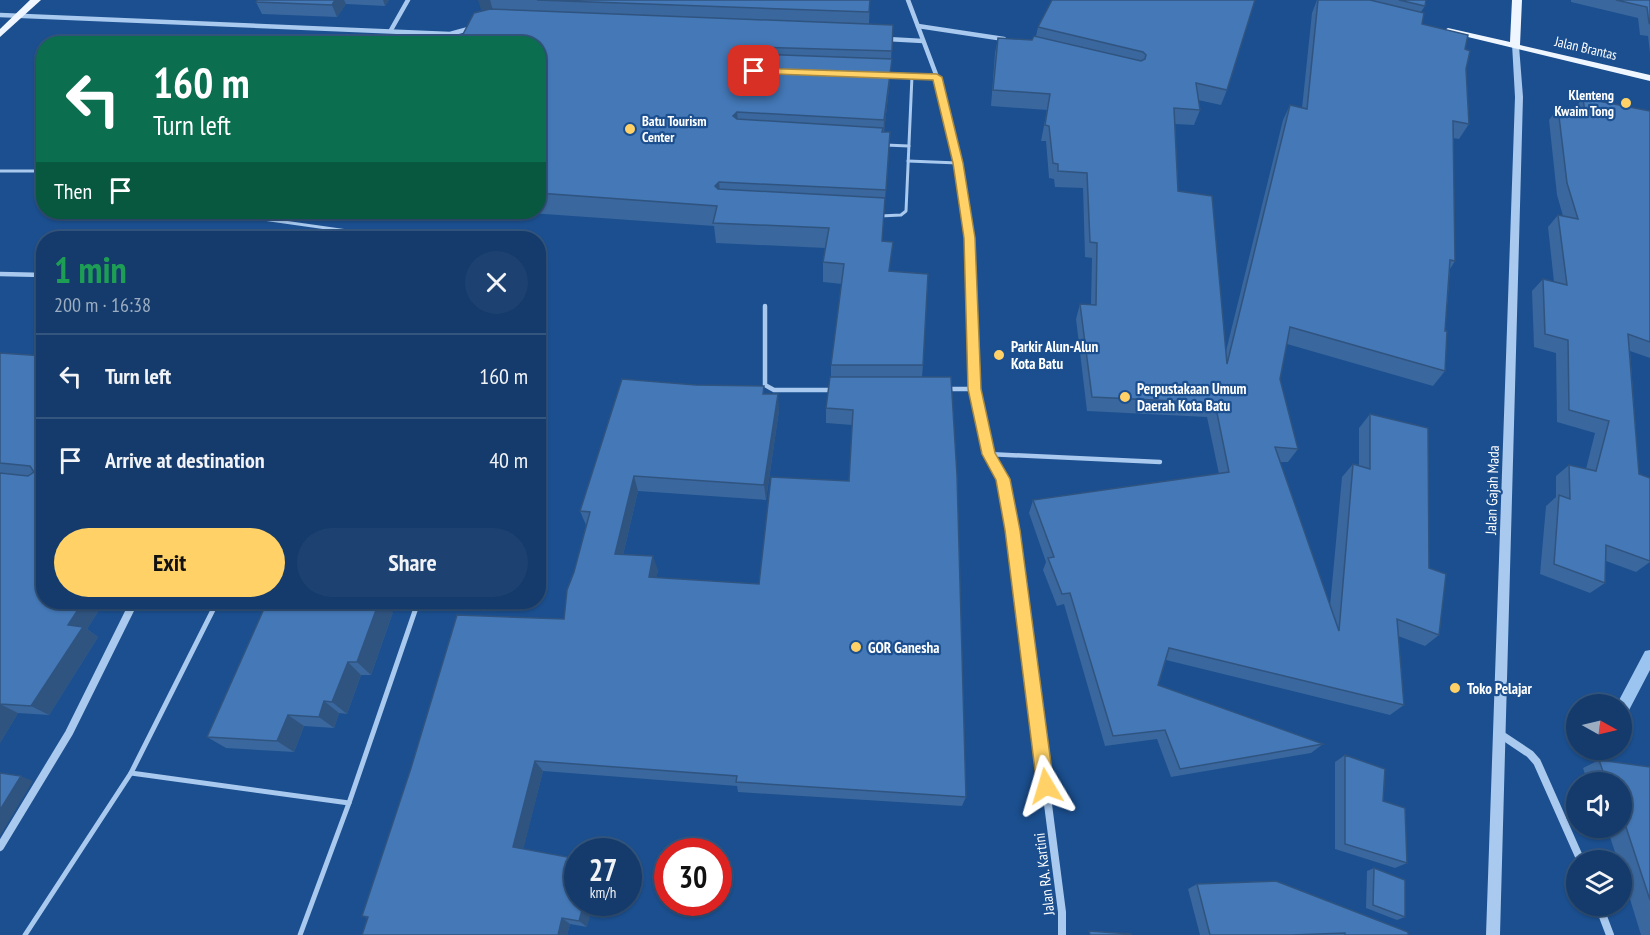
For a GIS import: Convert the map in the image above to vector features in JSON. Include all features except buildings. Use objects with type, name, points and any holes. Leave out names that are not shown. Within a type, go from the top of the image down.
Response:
[{"type":"main road","points":[[0,34],[36,0]]},
{"type":"main road","points":[[1515,46],[1517,0]]},
{"type":"main road","name":"Jalan Brantas","points":[[1435,28],[1650,78]]},
{"type":"street","points":[[391,30],[408,0]]},
{"type":"street","name":"Jalan RA. Kartini","points":[[908,0],[937,77],[958,163],[969,238],[974,389],[988,454],[1003,479],[1012,530],[1060,901],[1062,935]]},
{"type":"street","points":[[0,15],[450,33],[476,28]]},
{"type":"street","points":[[918,26],[949,28],[1013,41]]},
{"type":"street","points":[[876,39],[923,40]]},
{"type":"street","name":"Jalan Gajah Mada","points":[[1494,935],[1519,96],[1515,46]]},
{"type":"street","points":[[0,847],[69,733],[131,609]]},
{"type":"street","points":[[1500,734],[1530,754],[1537,762],[1576,850]]},
{"type":"street","points":[[1603,916],[1610,935]]},
{"type":"lane","points":[[878,75],[937,77]]},
{"type":"lane","points":[[879,216],[901,215],[906,211],[912,76]]},
{"type":"lane","points":[[875,144],[909,146]]},
{"type":"lane","points":[[908,161],[958,163]]},
{"type":"lane","points":[[0,171],[36,171]]},
{"type":"lane","points":[[263,219],[348,231]]},
{"type":"lane","points":[[0,274],[36,275]]},
{"type":"lane","points":[[765,306],[765,385],[774,390],[845,390]]},
{"type":"lane","points":[[939,390],[974,389]]},
{"type":"lane","points":[[988,454],[1160,462]]},
{"type":"lane","points":[[25,935],[131,773],[213,609]]},
{"type":"lane","points":[[300,935],[349,803],[416,609]]},
{"type":"lane","points":[[131,773],[349,803]]},
{"type":"waterway","points":[[1630,694],[1650,656]]},
{"type":"place","name":"Klenteng Kwaim Tong","points":[[1626,103]]},
{"type":"place","name":"Batu Tourism Center","points":[[630,129]]},
{"type":"place","name":"Parkir Alun-Alun Kota Batu","points":[[999,355]]},
{"type":"place","name":"Perpustakaan Umum Daerah Kota Batu","points":[[1125,397]]},
{"type":"place","name":"GOR Ganesha","points":[[856,647]]},
{"type":"place","name":"Toko Pelajar","points":[[1455,688]]},
{"type":"route","points":[[754,71],[937,77],[958,163],[969,238],[974,389],[988,454],[1003,479],[1012,530],[1046,786]]}]
